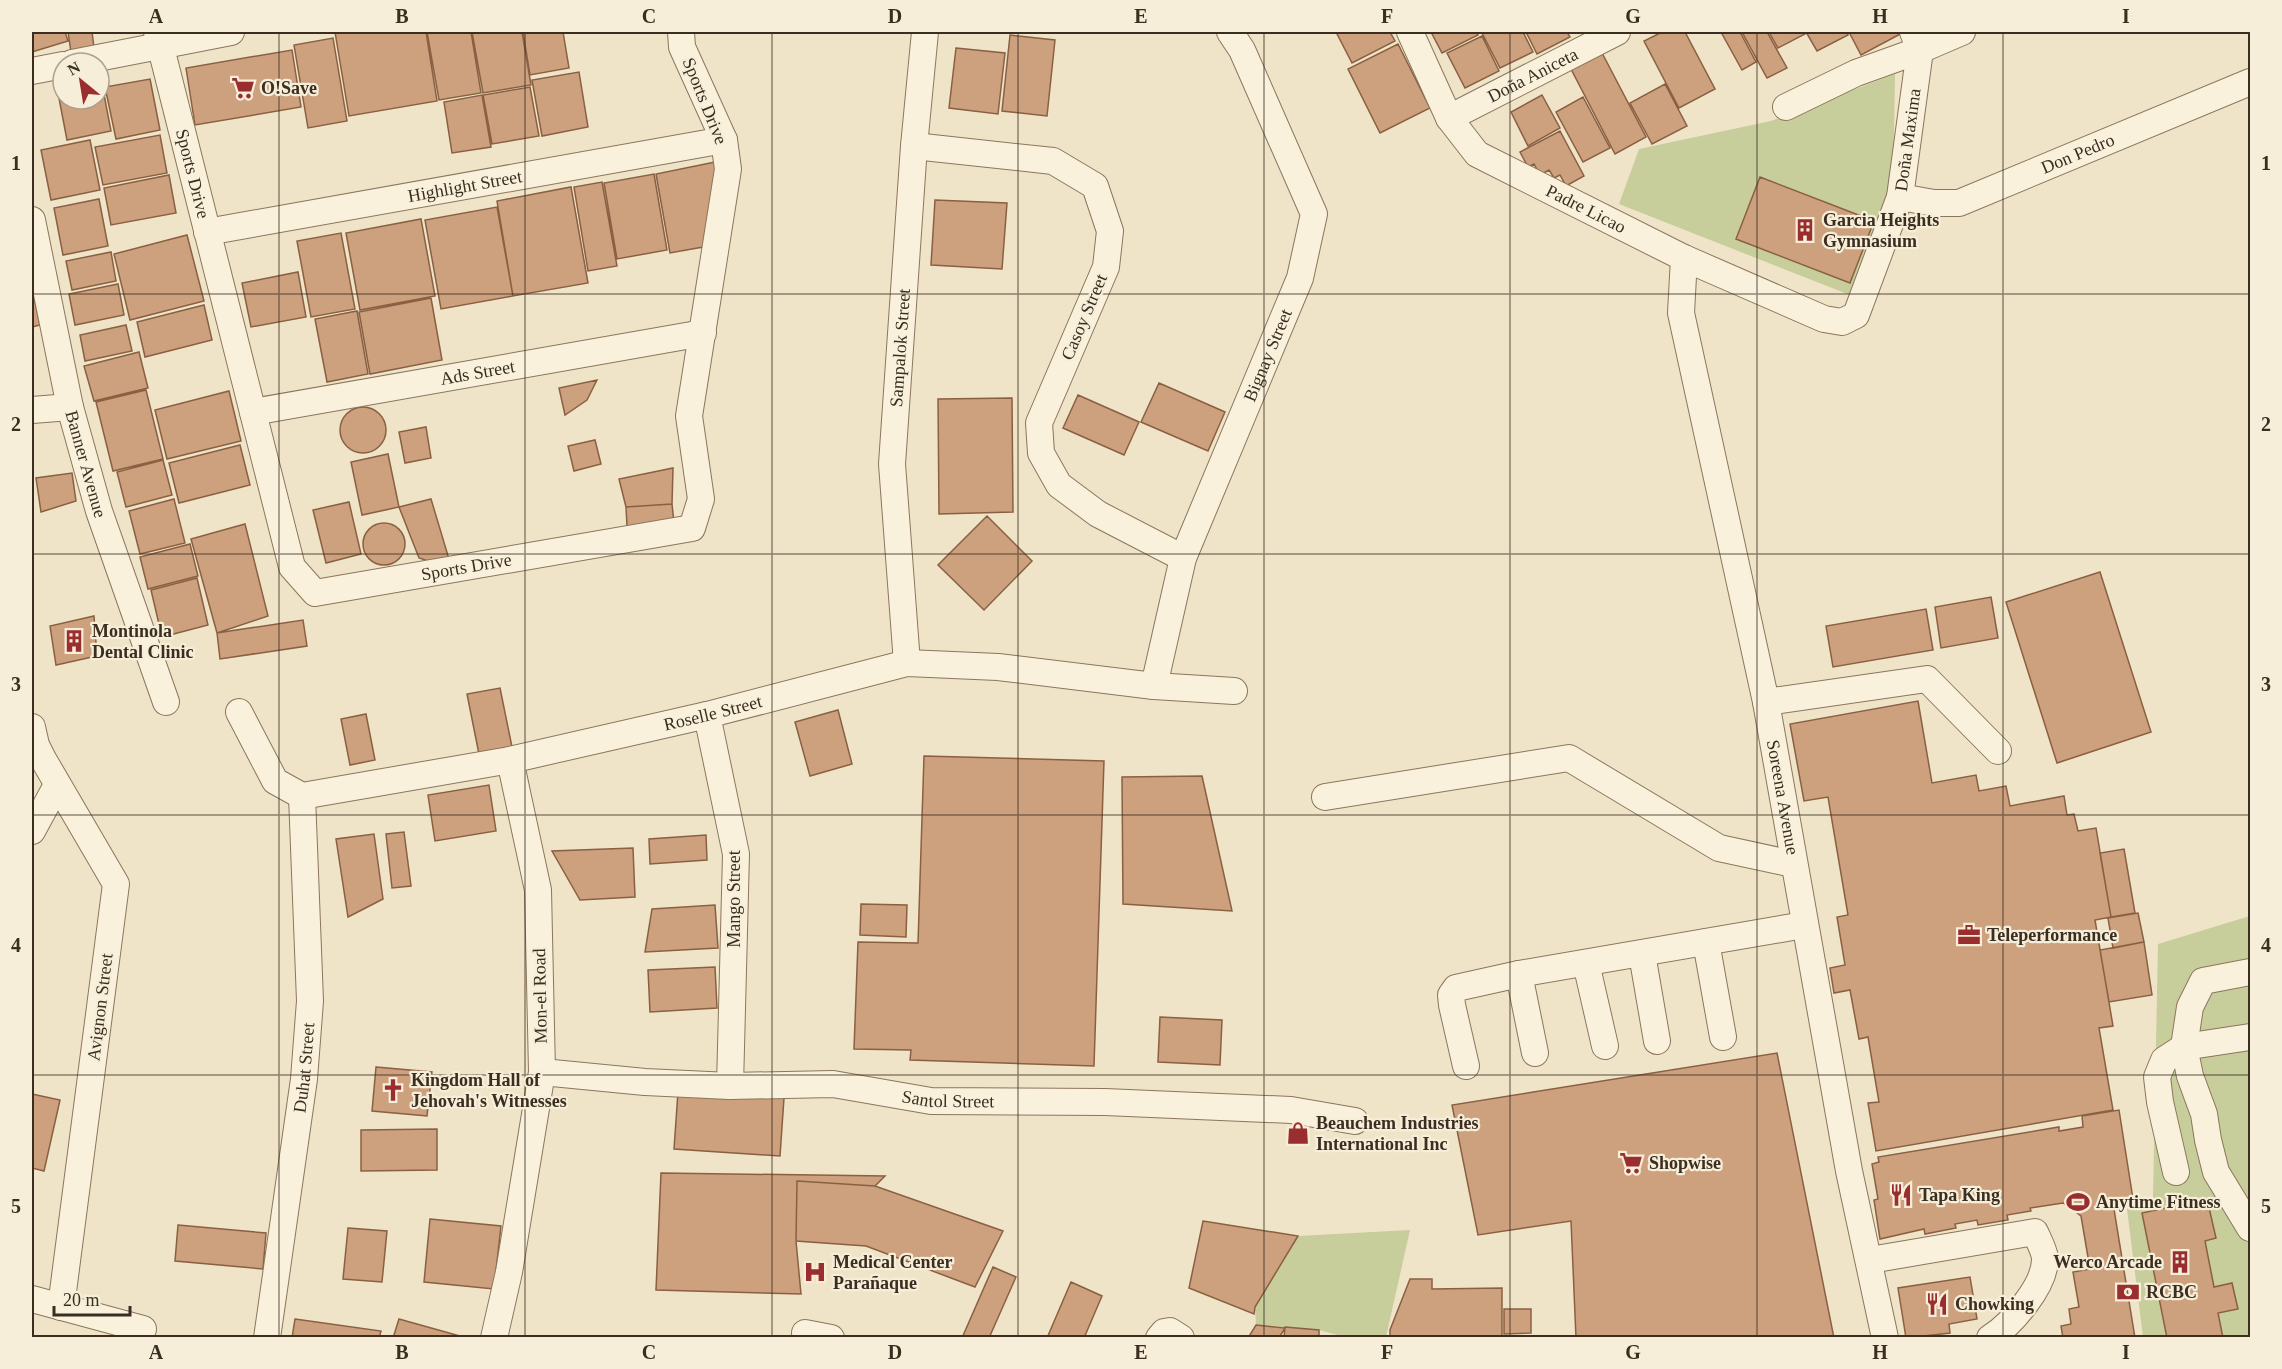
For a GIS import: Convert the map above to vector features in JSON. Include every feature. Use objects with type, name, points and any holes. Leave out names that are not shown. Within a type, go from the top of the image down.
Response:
[{"type":"street","points":[[111,52],[158,38],[231,32]]},
{"type":"street","name":"Sports Drive","points":[[158,38],[292,567],[315,593],[692,528],[701,499],[690,416],[728,169],[724,140],[682,47],[681,32]]},
{"type":"street","name":"Sampalok Street","points":[[907,663],[892,464],[914,146],[925,32]]},
{"type":"street","name":"Bignay Street","points":[[1154,686],[1183,558],[1300,278],[1314,214],[1242,50],[1230,32]]},
{"type":"street","name":"Padre Licao","points":[[1410,32],[1449,118],[1477,154],[1684,258],[1824,319]]},
{"type":"street","name":"Doña Aniceta","points":[[1449,118],[1617,32]]},
{"type":"street","points":[[1786,107],[1916,41],[1962,32]]},
{"type":"street","name":"Doña Maxima","points":[[1824,319],[1842,322],[1856,315],[1900,197],[1916,41]]},
{"type":"street","points":[[32,71],[51,67]]},
{"type":"street","name":"Don Pedro","points":[[1900,197],[1934,203],[1959,203],[2250,82]]},
{"type":"street","name":"Highlight Street","points":[[207,232],[724,140]]},
{"type":"street","name":"Casoy Street","points":[[914,146],[1053,161],[1095,186],[1110,231],[1106,267],[1039,423],[1041,453],[1059,485],[1090,508],[1183,558]]},
{"type":"street","name":"Banner Avenue","points":[[32,220],[70,407],[99,511],[166,702]]},
{"type":"street","name":"Soreena Avenue","points":[[1684,258],[1682,312],[1766,702],[1849,1171],[1885,1338]]},
{"type":"street","name":"Ads Street","points":[[253,412],[703,333]]},
{"type":"street","points":[[32,410],[70,407]]},
{"type":"street","name":"Roselle Street","points":[[302,796],[510,760],[707,715],[907,663],[998,667],[1154,686],[1234,691]]},
{"type":"street","points":[[1766,702],[1927,679],[1998,752]]},
{"type":"street","points":[[239,711],[275,781],[302,796]]},
{"type":"street","name":"Mango Street","points":[[707,715],[736,854],[730,1086]]},
{"type":"street","name":"Avignon Street","points":[[32,727],[36,745],[57,785],[116,884],[61,1307]]},
{"type":"street","points":[[1325,797],[1569,758],[1719,848],[1794,864]]},
{"type":"street","name":"Mon-el Road","points":[[494,1338],[509,1272],[542,1072],[538,890],[510,760]]},
{"type":"street","points":[[32,831],[57,785]]},
{"type":"street","name":"Duhat Street","points":[[267,1338],[304,1079],[310,1001],[302,796]]},
{"type":"street","points":[[1466,1066],[1451,994],[1456,987],[1804,925]]},
{"type":"street","points":[[1706,942],[1723,1037]]},
{"type":"street","points":[[1642,954],[1657,1041]]},
{"type":"street","points":[[1586,963],[1605,1046]]},
{"type":"street","points":[[2250,972],[2203,981],[2190,1007],[2184,1047],[2190,1076],[2204,1114],[2217,1172],[2250,1228]]},
{"type":"street","points":[[1519,974],[1535,1053]]},
{"type":"street","points":[[2176,1172],[2160,1102],[2157,1077],[2164,1060],[2184,1047],[2250,1037]]},
{"type":"street","name":"Santol Street","points":[[542,1072],[645,1082],[730,1086],[833,1084],[931,1101],[1105,1102],[1291,1110],[1355,1121]]},
{"type":"street","points":[[1870,1260],[2035,1232],[2045,1258],[2039,1279],[2024,1308],[2003,1329],[1990,1338]]},
{"type":"street","points":[[32,1299],[143,1329]]},
{"type":"street","points":[[1159,1338],[1164,1332],[1170,1332],[1181,1338]]},
{"type":"street","points":[[805,1333],[831,1338]]},
{"type":"green space","points":[[1895,74],[1893,190],[1855,297],[1619,204],[1639,149],[1771,121]]},
{"type":"green space","points":[[2250,916],[2250,1337],[2143,1337],[2127,1209],[2153,1197],[2158,944]]},
{"type":"green space","points":[[1410,1230],[1386,1337],[1345,1337],[1319,1330],[1256,1325],[1255,1307],[1298,1236]]},
{"type":"building","points":[[32,32],[65,32],[68,41],[32,52]]},
{"type":"building","points":[[68,32],[92,32],[94,48],[71,51]]},
{"type":"building","points":[[335,32],[426,32],[437,101],[349,116]]},
{"type":"building","points":[[427,32],[471,32],[481,93],[439,100]]},
{"type":"building","points":[[472,32],[522,32],[531,85],[483,93]]},
{"type":"building","points":[[523,32],[563,32],[569,68],[530,75]]},
{"type":"building","points":[[1336,32],[1390,32],[1395,41],[1352,63]]},
{"type":"building","points":[[1431,32],[1476,32],[1478,35],[1442,53]]},
{"type":"building","points":[[1523,32],[1533,52],[1500,68],[1482,33]]},
{"type":"building","points":[[1526,32],[1567,32],[1570,37],[1537,54]]},
{"type":"building","points":[[1662,32],[1685,32],[1715,89],[1679,108],[1644,41]]},
{"type":"building","points":[[1721,32],[1740,32],[1756,62],[1742,70]]},
{"type":"building","points":[[1742,32],[1767,32],[1787,68],[1767,78]]},
{"type":"building","points":[[1769,32],[1804,32],[1805,34],[1778,48]]},
{"type":"building","points":[[1806,32],[1846,32],[1848,35],[1817,51]]},
{"type":"building","points":[[1849,32],[1904,32],[1861,55]]},
{"type":"building","points":[[1010,35],[1055,40],[1047,116],[1002,111]]},
{"type":"building","points":[[1482,36],[1499,71],[1465,88],[1447,53]]},
{"type":"building","points":[[333,38],[347,121],[308,128],[294,45]]},
{"type":"building","points":[[1398,44],[1430,108],[1380,133],[1348,69]]},
{"type":"building","points":[[956,48],[1005,53],[998,114],[949,108]]},
{"type":"building","name":"O!Save","points":[[292,50],[301,107],[195,125],[186,68]]},
{"type":"building","points":[[1601,51],[1646,137],[1615,154],[1570,67]]},
{"type":"building","points":[[579,72],[588,127],[542,136],[532,80]]},
{"type":"building","points":[[150,79],[160,130],[116,139],[110,111],[111,86]]},
{"type":"building","points":[[1665,84],[1687,126],[1652,144],[1630,103]]},
{"type":"building","points":[[530,87],[539,136],[492,144],[483,95]]},
{"type":"building","points":[[482,95],[491,147],[452,153],[444,102]]},
{"type":"building","points":[[1542,95],[1560,128],[1528,146],[1511,112]]},
{"type":"building","points":[[1583,97],[1610,148],[1583,162],[1556,112]]},
{"type":"building","points":[[61,111],[107,111],[111,131],[67,140]]},
{"type":"building","points":[[1560,131],[1584,176],[1566,186],[1560,175],[1554,178],[1549,170],[1540,175],[1534,164],[1528,167],[1520,152]]},
{"type":"building","points":[[160,135],[167,173],[103,185],[95,147]]},
{"type":"building","points":[[90,140],[100,190],[51,200],[41,150]]},
{"type":"building","points":[[720,161],[703,247],[670,253],[656,174]]},
{"type":"building","points":[[654,174],[667,250],[617,259],[604,183]]},
{"type":"building","points":[[169,175],[176,213],[111,225],[104,188]]},
{"type":"building","name":"Garcia Heights Gymnasium","points":[[1760,177],[1874,221],[1850,283],[1736,239]]},
{"type":"building","points":[[602,182],[617,266],[588,271],[574,187]]},
{"type":"building","points":[[571,187],[588,283],[513,296],[497,201]]},
{"type":"building","points":[[99,199],[108,246],[63,255],[54,208]]},
{"type":"building","points":[[935,200],[1007,203],[1002,269],[931,265]]},
{"type":"building","points":[[497,207],[513,296],[441,309],[425,220]]},
{"type":"building","points":[[421,219],[435,296],[360,310],[346,233]]},
{"type":"building","points":[[341,233],[355,309],[311,317],[297,241]]},
{"type":"building","points":[[187,235],[204,301],[130,320],[114,254]]},
{"type":"building","points":[[111,252],[116,281],[72,290],[66,261]]},
{"type":"building","points":[[298,272],[306,317],[251,327],[242,283]]},
{"type":"building","points":[[118,284],[124,315],[75,325],[69,294]]},
{"type":"building","points":[[32,288],[40,325],[32,327]]},
{"type":"building","points":[[431,298],[442,360],[370,374],[359,312]]},
{"type":"building","points":[[204,305],[212,340],[145,357],[137,322]]},
{"type":"building","points":[[357,311],[368,374],[327,382],[315,319]]},
{"type":"building","points":[[126,325],[132,351],[85,361],[80,335]]},
{"type":"building","points":[[139,352],[148,388],[94,401],[84,366]]},
{"type":"building","points":[[597,380],[587,400],[565,415],[559,388]]},
{"type":"building","points":[[1159,383],[1225,412],[1208,451],[1141,422]]},
{"type":"building","points":[[146,390],[163,459],[113,471],[96,402]]},
{"type":"building","points":[[229,391],[241,441],[167,459],[155,410]]},
{"type":"building","points":[[1078,395],[1139,422],[1124,455],[1063,428]]},
{"type":"building","points":[[1012,398],[1013,512],[939,514],[938,399]]},
{"type":"building","points":[[363,407],[379,414],[386,430],[379,446],[363,453],[347,446],[340,430],[347,414]]},
{"type":"building","points":[[426,427],[431,458],[405,463],[399,432]]},
{"type":"building","points":[[595,440],[601,464],[574,471],[568,446]]},
{"type":"building","points":[[240,445],[250,485],[179,503],[169,463]]},
{"type":"building","points":[[388,454],[399,507],[362,515],[351,462]]},
{"type":"building","points":[[163,460],[172,495],[126,507],[117,472]]},
{"type":"building","points":[[673,468],[672,504],[626,507],[619,479]]},
{"type":"building","points":[[72,473],[76,501],[41,512],[36,478]]},
{"type":"building","points":[[174,499],[185,543],[140,554],[129,511]]},
{"type":"building","points":[[431,499],[452,569],[419,558],[399,507]]},
{"type":"building","points":[[349,502],[361,554],[326,563],[313,510]]},
{"type":"building","points":[[672,504],[674,523],[627,526],[626,507]]},
{"type":"building","points":[[987,516],[1032,561],[984,610],[938,565]]},
{"type":"building","points":[[384,523],[399,529],[405,544],[399,559],[384,565],[369,559],[363,544],[369,529]]},
{"type":"building","points":[[245,524],[268,616],[217,633],[191,539]]},
{"type":"building","points":[[190,544],[198,576],[148,589],[140,557]]},
{"type":"building","points":[[2100,572],[2151,732],[2057,763],[2006,602]]},
{"type":"building","points":[[197,578],[208,625],[162,637],[151,590]]},
{"type":"building","points":[[1991,597],[1998,638],[1941,648],[1935,607]]},
{"type":"building","points":[[1926,609],[1933,650],[1833,667],[1826,626]]},
{"type":"building","name":"Montinola Dental Clinic","points":[[94,616],[97,656],[56,665],[50,626]]},
{"type":"building","points":[[303,620],[307,646],[220,659],[217,633]]},
{"type":"building","points":[[500,688],[512,747],[479,754],[467,694]]},
{"type":"building","name":"Teleperformance","points":[[1918,701],[1932,783],[1976,775],[1979,791],[2006,786],[2010,806],[2064,796],[2067,815],[2074,814],[2078,831],[2096,828],[2111,917],[2095,920],[2113,1026],[2099,1028],[2113,1110],[1876,1151],[1868,1103],[1879,1102],[1868,1037],[1859,1039],[1850,990],[1834,993],[1830,968],[1845,965],[1837,917],[1848,915],[1828,797],[1804,801],[1790,724]]},
{"type":"building","points":[[838,710],[852,764],[810,776],[795,722]]},
{"type":"building","points":[[366,714],[375,760],[350,765],[341,719]]},
{"type":"building","points":[[924,756],[1104,761],[1094,1066],[910,1060],[911,1050],[854,1049],[858,942],[918,943]]},
{"type":"building","points":[[1202,776],[1232,911],[1123,904],[1122,777]]},
{"type":"building","points":[[489,785],[496,831],[435,841],[428,795]]},
{"type":"building","points":[[404,832],[411,886],[392,888],[386,834]]},
{"type":"building","points":[[374,834],[383,899],[348,917],[336,839]]},
{"type":"building","points":[[706,835],[707,860],[650,864],[649,839]]},
{"type":"building","points":[[633,848],[635,897],[580,900],[552,851]]},
{"type":"building","points":[[2124,849],[2135,913],[2111,917],[2100,853]]},
{"type":"building","points":[[861,904],[907,905],[906,937],[860,935]]},
{"type":"building","points":[[715,905],[718,948],[645,952],[652,909]]},
{"type":"building","points":[[2138,913],[2144,942],[2113,948],[2108,918]]},
{"type":"building","points":[[2144,942],[2152,995],[2109,1002],[2100,950]]},
{"type":"building","points":[[715,967],[717,1008],[650,1012],[648,970]]},
{"type":"building","points":[[1160,1017],[1222,1020],[1220,1065],[1158,1062]]},
{"type":"building","name":"Shopwise","points":[[1777,1053],[1834,1338],[1576,1338],[1571,1221],[1478,1235],[1452,1105]]},
{"type":"building","points":[[376,1067],[432,1072],[427,1116],[372,1111]]},
{"type":"building","points":[[678,1092],[784,1098],[780,1156],[674,1149]]},
{"type":"building","points":[[32,1094],[60,1100],[44,1171],[32,1168]]},
{"type":"building","points":[[2119,1110],[2133,1199],[2113,1203],[2135,1338],[2063,1338],[2061,1326],[2071,1324],[2069,1309],[2079,1307],[2073,1272],[2090,1269],[2081,1216],[2063,1203],[2030,1208],[2031,1211],[2007,1215],[2008,1220],[1978,1225],[1977,1220],[1955,1224],[1956,1228],[1925,1234],[1924,1229],[1880,1239],[1874,1200],[1878,1199],[1872,1164],[1879,1162],[1878,1157],[2059,1127],[2059,1131],[2083,1127],[2082,1116]]},
{"type":"building","points":[[437,1129],[437,1170],[361,1171],[361,1130]]},
{"type":"building","points":[[661,1173],[885,1176],[875,1186],[797,1181],[796,1241],[801,1294],[656,1290]]},
{"type":"building","points":[[797,1181],[875,1186],[1003,1231],[975,1287],[866,1246],[796,1241]]},
{"type":"building","name":"Werco Arcade","points":[[2207,1199],[2216,1238],[2205,1241],[2214,1287],[2232,1283],[2238,1309],[2218,1313],[2223,1338],[2167,1338],[2142,1213]]},
{"type":"building","points":[[430,1219],[501,1226],[494,1289],[424,1282]]},
{"type":"building","points":[[1203,1221],[1298,1236],[1255,1307],[1254,1314],[1189,1288]]},
{"type":"building","points":[[178,1225],[266,1233],[263,1269],[175,1261]]},
{"type":"building","points":[[348,1228],[387,1231],[382,1282],[343,1279]]},
{"type":"building","points":[[993,1267],[1016,1277],[989,1338],[962,1338]]},
{"type":"building","name":"Chowking","points":[[1970,1277],[1977,1319],[1949,1324],[1950,1333],[1906,1338],[1898,1288]]},
{"type":"building","points":[[1410,1279],[1432,1279],[1432,1289],[1502,1288],[1502,1338],[1390,1338],[1390,1330]]},
{"type":"building","points":[[1071,1282],[1102,1296],[1084,1338],[1047,1338]]},
{"type":"building","points":[[1504,1309],[1531,1309],[1531,1333],[1504,1334]]},
{"type":"building","points":[[295,1319],[381,1331],[379,1338],[292,1338]]},
{"type":"building","points":[[399,1319],[467,1338],[393,1338]]},
{"type":"building","points":[[1256,1325],[1285,1328],[1279,1338],[1248,1338]]},
{"type":"building","points":[[1285,1327],[1319,1330],[1319,1338],[1284,1338]]},
{"type":"place","name":"O!Save","points":[[243,88]]},
{"type":"place","name":"Garcia Heights Gymnasium","points":[[1805,230]]},
{"type":"place","name":"Montinola Dental Clinic","points":[[74,641]]},
{"type":"place","name":"Teleperformance","points":[[1969,935]]},
{"type":"place","name":"Kingdom Hall of Jehovah's Witnesses","points":[[393,1090]]},
{"type":"place","name":"Beauchem Industries International Inc","points":[[1298,1133]]},
{"type":"place","name":"Shopwise","points":[[1631,1163]]},
{"type":"place","name":"Tapa King","points":[[1901,1195]]},
{"type":"place","name":"Anytime Fitness","points":[[2078,1202]]},
{"type":"place","name":"Werco Arcade","points":[[2180,1262]]},
{"type":"place","name":"Medical Center Parañaque","points":[[815,1272]]},
{"type":"place","name":"RCBC","points":[[2128,1292]]},
{"type":"place","name":"Chowking","points":[[1937,1304]]}]
